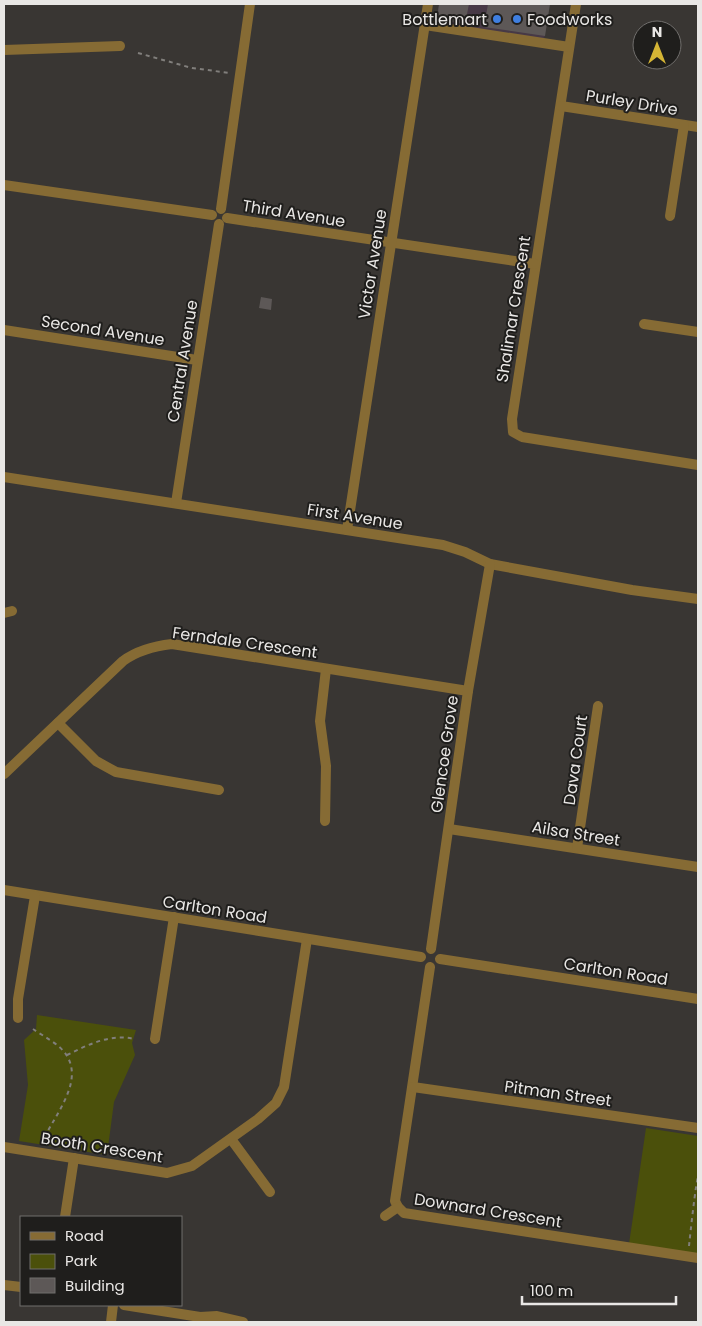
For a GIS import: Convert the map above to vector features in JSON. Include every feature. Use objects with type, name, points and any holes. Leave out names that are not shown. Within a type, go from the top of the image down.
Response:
[{"type":"street","name":"Central Avenue","points":[[176,503],[220,217],[250,4]]},
{"type":"street","name":"Victor Avenue","points":[[347,530],[428,4]]},
{"type":"street","name":"Shalimar Crescent","points":[[576,4],[512,419],[513,432],[522,437],[698,465]]},
{"type":"street","points":[[424,26],[569,47]]},
{"type":"street","points":[[4,50],[120,46]]},
{"type":"street","name":"Purley Drive","points":[[560,106],[698,128]]},
{"type":"street","points":[[670,216],[684,125]]},
{"type":"street","name":"Third Avenue","points":[[4,185],[535,264]]},
{"type":"street","points":[[644,324],[698,332]]},
{"type":"street","name":"Second Avenue","points":[[4,330],[197,360]]},
{"type":"street","name":"First Avenue","points":[[4,477],[443,545],[465,552],[490,564],[632,590],[698,599]]},
{"type":"street","name":"Glencoe Grove","points":[[431,948],[468,691],[490,564]]},
{"type":"street","name":"Ferndale Crescent","points":[[4,774],[123,660],[147,648],[172,644],[468,691]]},
{"type":"street","points":[[325,821],[326,766],[320,721],[326,669]]},
{"type":"street","name":"Dava Court","points":[[577,848],[598,706]]},
{"type":"street","points":[[58,723],[92,757],[116,772],[219,790]]},
{"type":"street","name":"Ailsa Street","points":[[449,829],[698,867]]},
{"type":"street","name":"Carlton Road","points":[[4,890],[421,957]]},
{"type":"street","points":[[18,1018],[18,999],[35,896]]},
{"type":"street","points":[[154,1039],[174,917]]},
{"type":"street","name":"Booth Crescent","points":[[4,1147],[168,1173],[192,1166],[276,1104],[284,1088],[307,938]]},
{"type":"street","points":[[431,948],[436,951],[440,959],[435,966],[430,967],[422,963],[421,957],[426,950],[431,948]]},
{"type":"street","name":"Carlton Road","points":[[440,959],[698,999]]},
{"type":"street","name":"Downard Crescent","points":[[430,967],[395,1201],[398,1208],[404,1213],[698,1258]]},
{"type":"street","name":"Pitman Street","points":[[413,1087],[698,1128]]},
{"type":"street","points":[[231,1139],[270,1192]]},
{"type":"street","points":[[65,1216],[74,1158]]},
{"type":"street","points":[[385,1216],[398,1208]]},
{"type":"street","points":[[4,1285],[20,1288]]},
{"type":"street","points":[[111,1322],[113,1306]]},
{"type":"street","points":[[130,1306],[200,1317],[217,1316],[242,1322]]},
{"type":"path","points":[[138,53],[192,68],[230,73]]},
{"type":"path","points":[[33,1029],[67,1055],[71,1082],[42,1143]]},
{"type":"path","points":[[67,1055],[104,1040],[125,1037],[134,1040]]},
{"type":"path","points":[[689,1246],[698,1177]]},
{"type":"shaded area","points":[[439,4],[549,4],[544,40],[436,25]]},
{"type":"green space","points":[[37,1015],[136,1030],[132,1043],[135,1055],[114,1102],[107,1155],[19,1141],[28,1085],[24,1040],[36,1029]]},
{"type":"green space","points":[[646,1128],[698,1136],[698,1254],[629,1244]]},
{"type":"building","points":[[439,4],[469,4],[465,24],[437,20]]},
{"type":"building","points":[[488,4],[550,4],[545,36],[484,27]]},
{"type":"building","points":[[261,297],[272,299],[271,310],[259,308]]},
{"type":"place","name":"Bottlemart","points":[[497,19]]},
{"type":"place","name":"Foodworks","points":[[517,19]]}]
